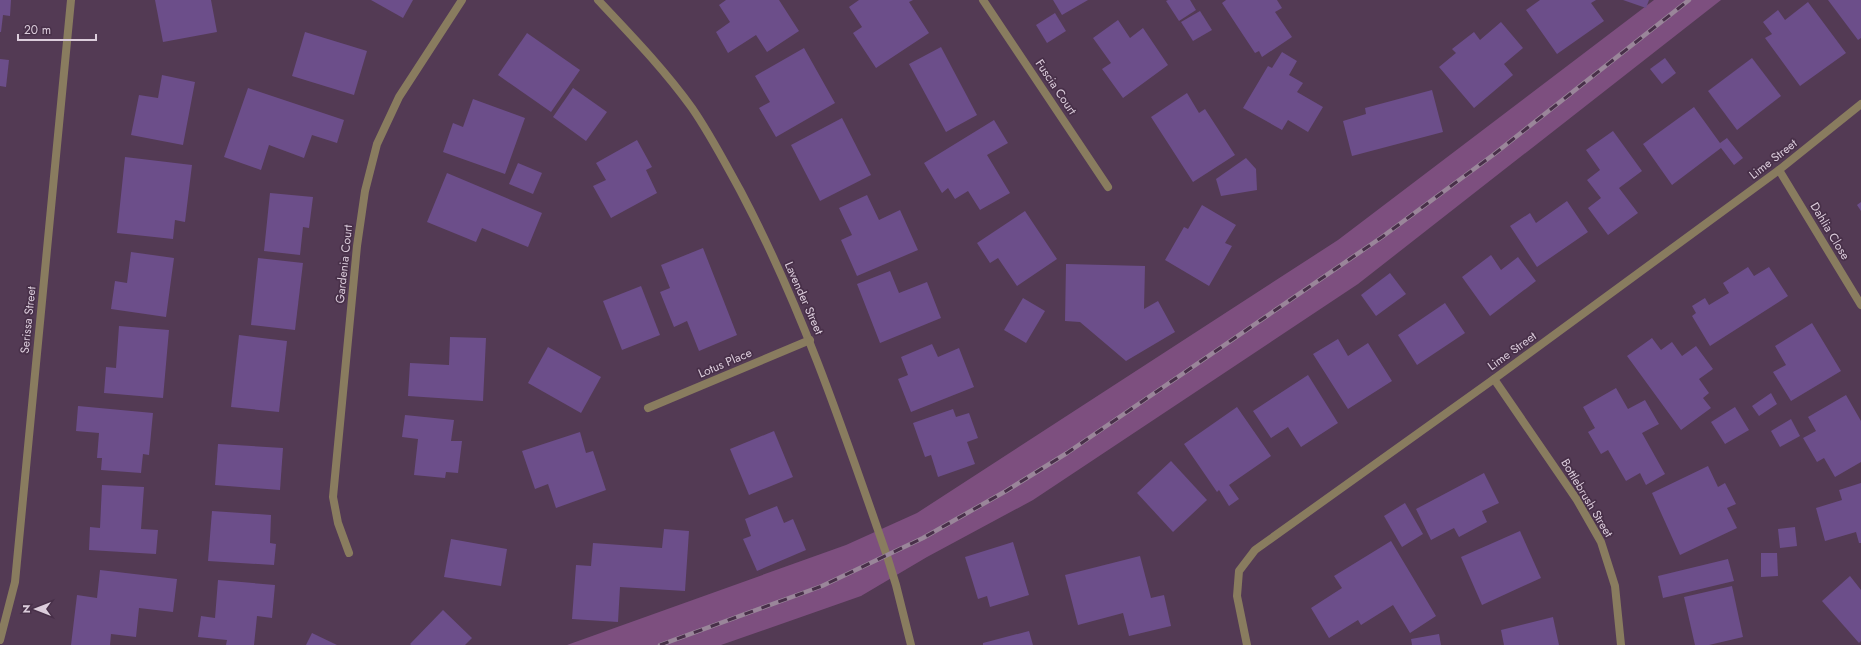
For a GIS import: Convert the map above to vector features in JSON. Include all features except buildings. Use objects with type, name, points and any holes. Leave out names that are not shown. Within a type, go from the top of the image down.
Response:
[{"type":"street","name":"Serissa Street","points":[[0,640],[15,582],[72,0]]},
{"type":"street","name":"Gardenia Court","points":[[349,553],[338,524],[333,497],[357,246],[365,191],[377,144],[398,97],[462,0]]},
{"type":"street","name":"Lavender Street","points":[[598,0],[644,49],[692,108],[726,164],[761,231],[810,340],[887,556],[911,645]]},
{"type":"street","name":"Fuscia Court","points":[[983,0],[1108,187]]},
{"type":"street","name":"Lime Street","points":[[1247,645],[1237,596],[1239,571],[1255,550],[1494,379],[1779,170],[1861,104]]},
{"type":"street","name":"Dahlia Close","points":[[1779,170],[1861,305]]},
{"type":"street","name":"Lotus Place","points":[[648,408],[810,340]]},
{"type":"street","name":"Bottlebrush Street","points":[[1494,379],[1577,500],[1601,542],[1615,586],[1621,645]]},
{"type":"shaded area","points":[[1654,0],[1721,0],[1358,284],[1033,500],[927,557],[861,596],[721,645],[567,645],[846,545],[917,513],[1338,240]]},
{"type":"railway","points":[[660,645],[822,586],[923,538],[1006,491],[1067,453],[1382,237],[1493,155],[1689,0]]}]
